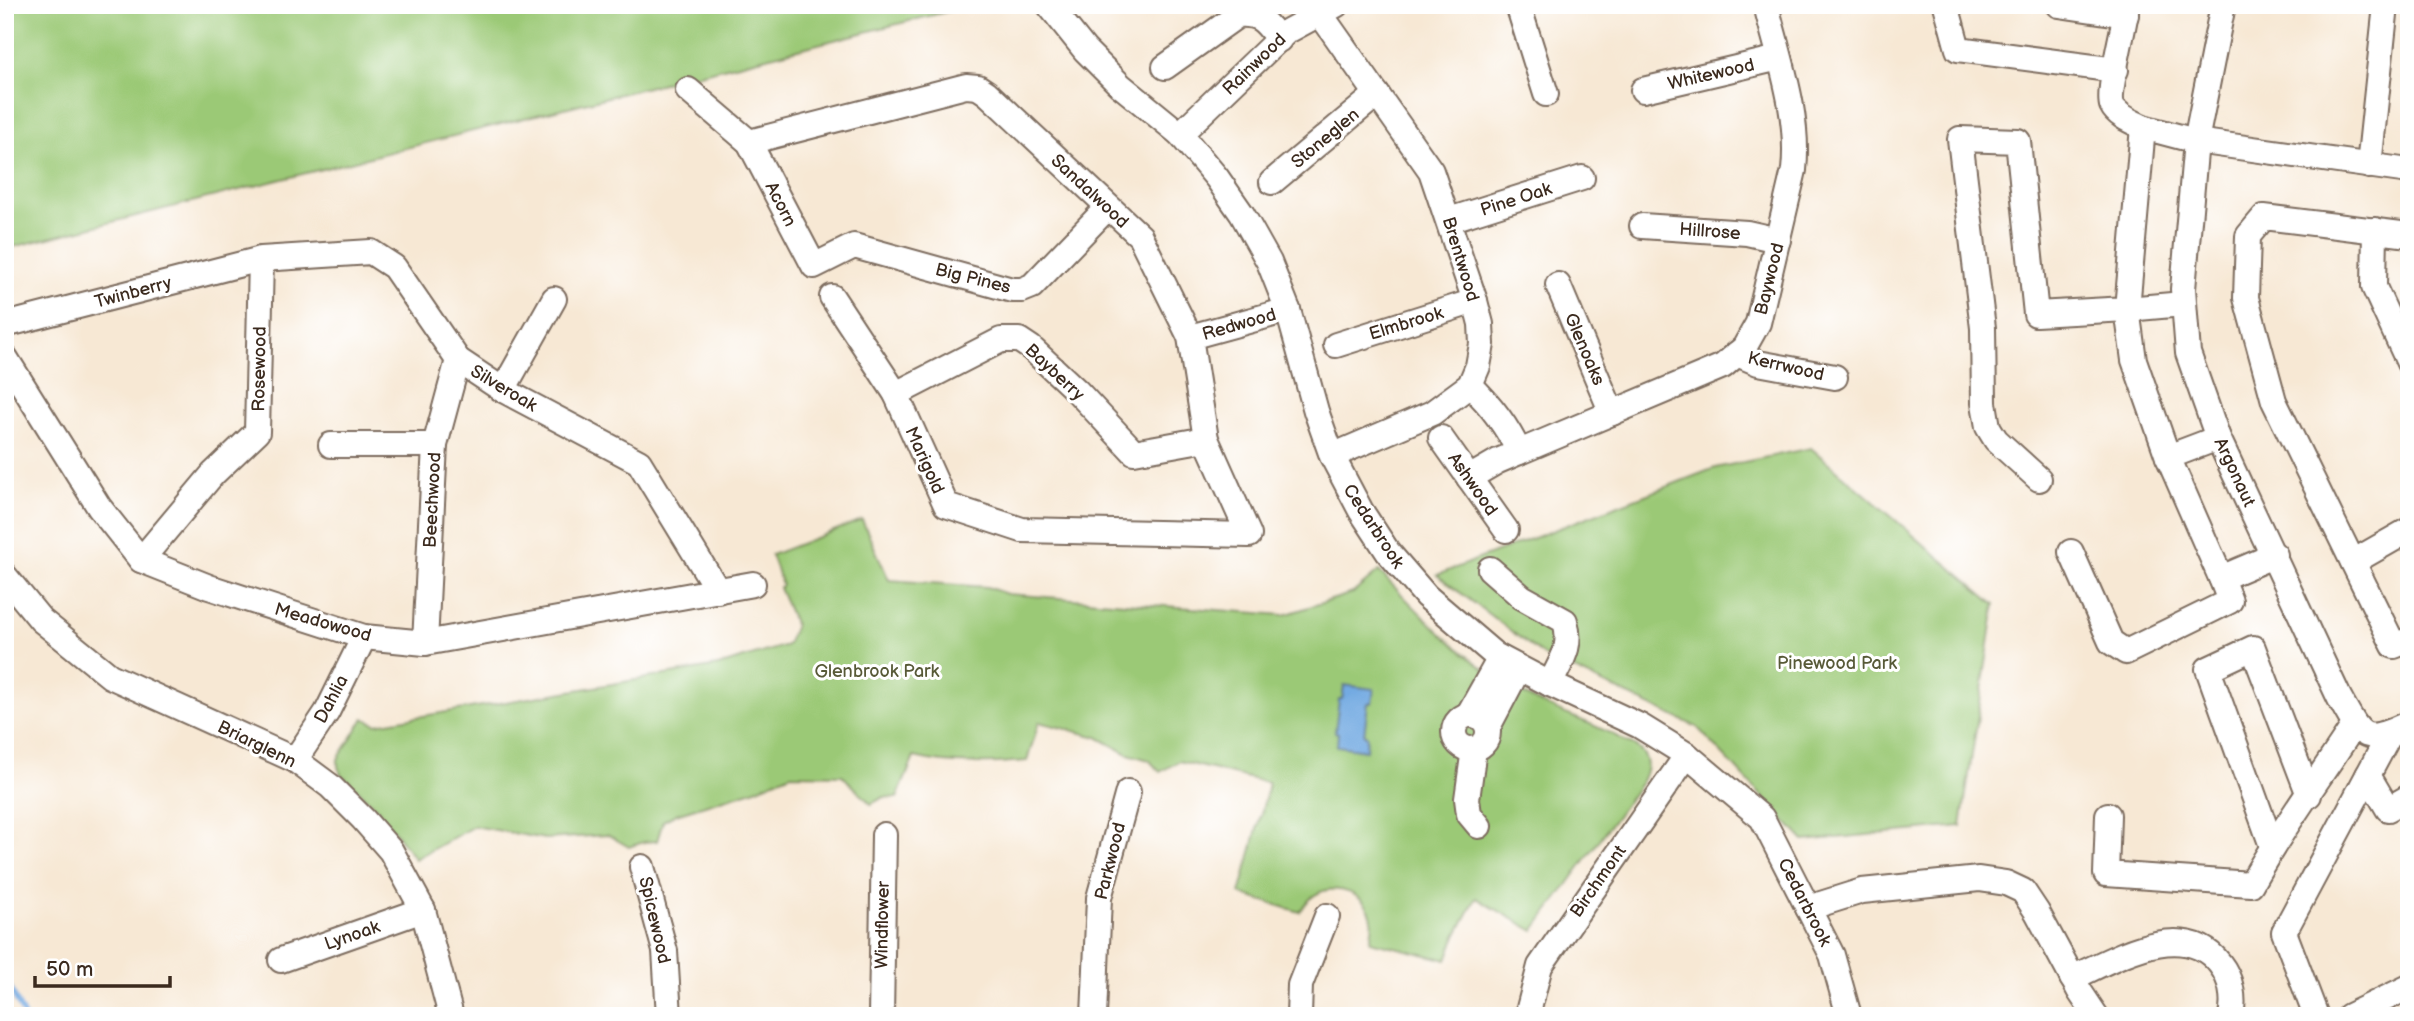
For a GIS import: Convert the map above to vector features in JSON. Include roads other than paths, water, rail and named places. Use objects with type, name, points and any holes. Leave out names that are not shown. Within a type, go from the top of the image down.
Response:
[{"type":"street","name":"Cedarbrook","points":[[1049,5],[1094,59],[1120,85],[1180,134],[1217,178],[1242,214],[1269,262],[1288,310],[1316,411],[1332,456],[1361,511],[1404,573],[1453,621],[1510,663],[1640,726],[1687,755],[1762,818],[1832,955],[1849,1016]]},
{"type":"street","points":[[1518,5],[1546,94]]},
{"type":"street","name":"Baywood","points":[[1469,478],[1519,452],[1723,366],[1744,348],[1758,323],[1794,170],[1796,150],[1794,125],[1766,5]]},
{"type":"street","points":[[1946,5],[1958,49],[2116,70]]},
{"type":"street","points":[[2059,5],[2126,10],[2111,104],[2120,115],[2143,127],[2196,141],[2369,166],[2408,168]]},
{"type":"street","name":"Argonaut","points":[[2223,5],[2196,141],[2183,304],[2188,353],[2218,438],[2354,725]]},
{"type":"street","points":[[2369,166],[2386,5]]},
{"type":"street","name":"Rainwood","points":[[1180,134],[1296,24],[1328,9]]},
{"type":"street","name":"Brentwood","points":[[1328,9],[1377,94],[1432,171],[1450,220],[1481,324],[1482,344],[1478,366],[1470,385]]},
{"type":"street","points":[[1164,67],[1238,15],[1252,14],[1264,21],[1279,40]]},
{"type":"street","name":"Whitewood","points":[[1643,90],[1779,58]]},
{"type":"street","name":"Sandalwood","points":[[749,142],[966,86],[978,87],[1140,236],[1190,337],[1206,439],[1249,535]]},
{"type":"street","points":[[688,90],[749,142]]},
{"type":"street","name":"Stoneglen","points":[[1272,182],[1377,94]]},
{"type":"street","points":[[2071,552],[2111,642],[2126,652],[2230,601],[2168,457],[2134,360],[2127,309],[2143,127]]},
{"type":"street","points":[[2039,479],[1996,440],[1987,427],[1983,328],[1960,139],[2018,141],[2036,314],[2183,304]]},
{"type":"street","name":"Acorn","points":[[749,142],[814,266]]},
{"type":"street","name":"Pine Oak","points":[[1450,220],[1582,178]]},
{"type":"street","name":"Big Pines","points":[[814,266],[854,246],[1012,290],[1021,290],[1032,286],[1107,208]]},
{"type":"street","points":[[2409,235],[2264,217],[2248,236],[2246,298],[2274,401],[2394,646],[2409,640]]},
{"type":"street","name":"Hillrose","points":[[1642,226],[1747,233],[1778,240]]},
{"type":"street","points":[[2375,230],[2374,287],[2409,363]]},
{"type":"street","name":"Silveroak","points":[[261,259],[371,252],[383,258],[394,267],[458,360],[503,390],[639,462],[718,591]]},
{"type":"street","name":"Twinberry","points":[[5,325],[261,259]]},
{"type":"street","name":"Rosewood","points":[[141,560],[213,474],[257,432],[261,259]]},
{"type":"street","name":"Glenoaks","points":[[1558,285],[1612,413]]},
{"type":"street","name":"Marigold","points":[[832,297],[896,394],[946,505],[1022,530],[1249,535]]},
{"type":"street","points":[[503,390],[554,299]]},
{"type":"street","name":"Elmbrook","points":[[1336,345],[1475,301]]},
{"type":"street","name":"Redwood","points":[[1190,337],[1288,310]]},
{"type":"street","name":"Bayberry","points":[[896,394],[1001,340],[1019,340],[1077,391],[1134,452],[1206,439]]},
{"type":"street","name":"Kerrwood","points":[[1737,354],[1758,363],[1835,377]]},
{"type":"street","name":"Meadowood","points":[[5,356],[99,507],[141,560],[209,587],[364,637],[425,643],[753,584]]},
{"type":"street","name":"Beechwood","points":[[425,643],[435,445],[458,360]]},
{"type":"street","points":[[1332,456],[1432,413],[1470,385],[1488,402],[1511,435],[1519,452]]},
{"type":"street","name":"Ashwood","points":[[1441,438],[1506,530]]},
{"type":"street","points":[[2168,457],[2218,438]]},
{"type":"street","points":[[331,444],[435,445]]},
{"type":"street","points":[[2353,562],[2409,530]]},
{"type":"street","points":[[2221,578],[2275,555]]},
{"type":"street","points":[[1490,569],[1522,597],[1565,621],[1569,635],[1568,646],[1550,684]]},
{"type":"street","name":"Briarglenn","points":[[5,576],[41,620],[110,676],[295,760],[330,786],[391,851],[423,910],[451,1016]]},
{"type":"street","name":"Dahlia","points":[[295,760],[327,712],[364,637]]},
{"type":"street","points":[[2272,846],[2208,669],[2253,648],[2309,795]]},
{"type":"street","points":[[1479,826],[1469,814],[1467,799],[1474,750],[1458,744],[1454,733],[1457,721],[1478,721],[1510,663]]},
{"type":"street","points":[[2108,815],[2106,874],[2251,884],[2272,846],[2354,725],[2361,734],[2369,737],[2400,728]]},
{"type":"street","points":[[2316,1016],[2284,932],[2368,775],[2400,728]]},
{"type":"street","name":"Birchmont","points":[[1527,1016],[1540,966],[1687,755]]},
{"type":"street","points":[[2368,775],[2388,809],[2409,797]]},
{"type":"street","name":"Parkwood","points":[[1094,1016],[1099,898],[1128,792]]},
{"type":"street","name":"Windflower","points":[[881,1016],[884,835]]},
{"type":"street","name":"Spicewood","points":[[642,867],[665,951],[669,1016]]},
{"type":"street","points":[[1808,908],[1861,891],[1979,879],[2006,883],[2023,891],[2037,912],[2071,978],[2096,1016]]},
{"type":"street","name":"Lynoak","points":[[281,960],[423,910]]},
{"type":"street","points":[[1299,1016],[1300,985],[1327,916]]},
{"type":"street","points":[[2071,978],[2151,944],[2185,941],[2211,952],[2225,971],[2232,990],[2231,1016]]},
{"type":"street","points":[[2349,1016],[2409,987]]},
{"type":"water","points":[[1344,685],[1374,689],[1372,703],[1368,703],[1364,735],[1367,736],[1366,750],[1337,746],[1338,733],[1335,732],[1339,699],[1342,699]]},
{"type":"waterway","points":[[5,977],[24,1016]]},
{"type":"park label","name":"Pinewood Park","points":[[1837,663]]},
{"type":"park label","name":"Glenbrook Park","points":[[877,671]]}]
